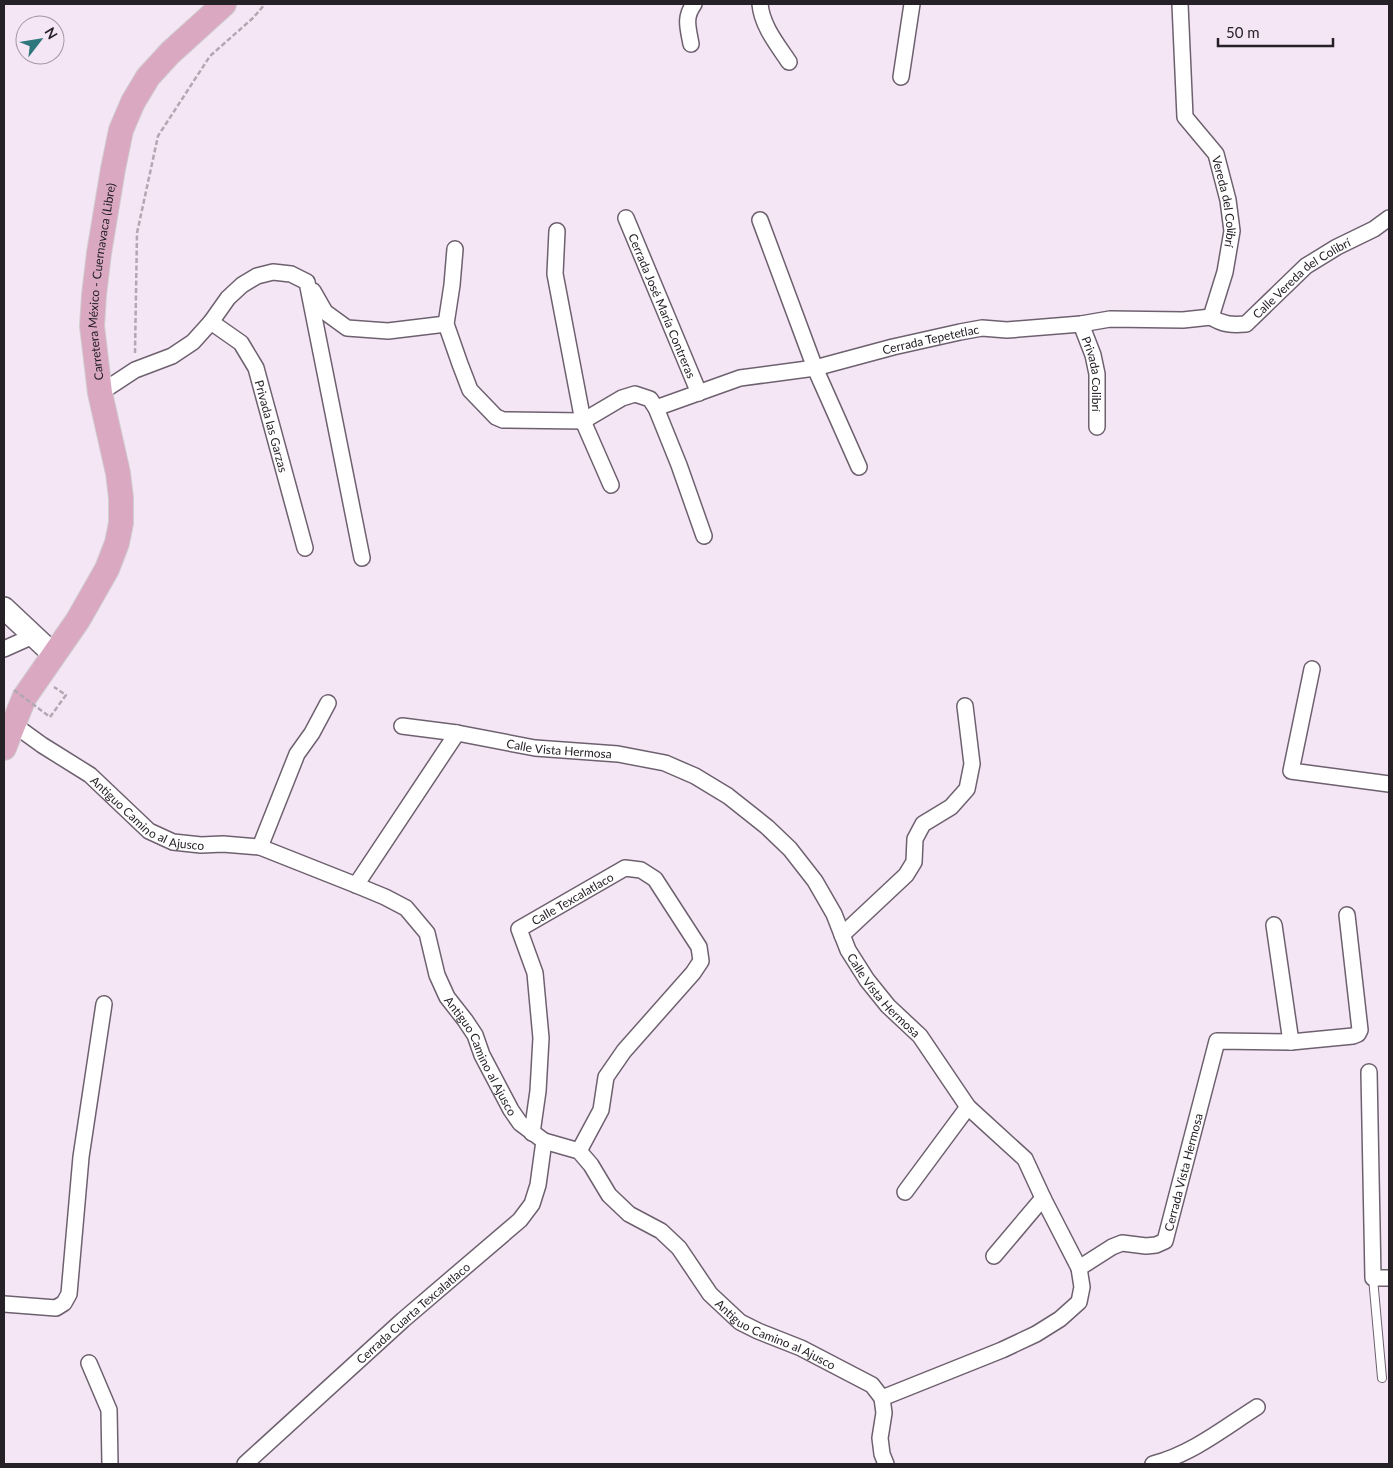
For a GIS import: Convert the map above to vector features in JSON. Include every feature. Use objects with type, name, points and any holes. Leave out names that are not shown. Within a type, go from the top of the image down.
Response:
[{"type":"main road","name":"Carretera México - Cuernavaca (Libre)","points":[[4,748],[24,698],[78,620],[107,569],[117,543],[121,523],[118,473],[100,393],[92,326],[94,294],[104,217],[121,130],[132,102],[148,77],[170,53],[224,4]]},
{"type":"main road","points":[[4,608],[53,654]]},
{"type":"street","points":[[690,44],[686,21],[688,12],[694,4]]},
{"type":"street","points":[[760,4],[764,21],[770,34],[789,62]]},
{"type":"street","points":[[900,77],[912,4]]},
{"type":"street","name":"Vereda del Colibrí","points":[[1180,4],[1185,117],[1216,154],[1228,200],[1232,231],[1225,272],[1211,318]]},
{"type":"street","name":"Cerrada José María Contreras","points":[[626,218],[699,393]]},
{"type":"street","name":"Calle Vereda del Colibrí","points":[[1211,318],[1233,325],[1246,324],[1306,266],[1337,247],[1374,229],[1389,218]]},
{"type":"street","points":[[760,220],[816,368],[858,467]]},
{"type":"street","points":[[557,231],[554,274],[583,421],[611,485]]},
{"type":"street","points":[[455,249],[446,324],[470,390],[496,418],[503,420],[583,421],[622,398],[635,394],[650,399],[656,408],[679,464],[704,536]]},
{"type":"street","points":[[100,393],[135,370],[172,356],[193,342],[211,322],[228,298],[242,285],[257,276],[273,272],[291,274],[307,282],[325,312],[347,328],[388,331],[446,324]]},
{"type":"street","points":[[307,282],[362,558]]},
{"type":"street","name":"Cerrada Tepetetlac","points":[[656,408],[740,378],[816,368],[893,347],[968,330],[982,328],[1007,330],[1081,324],[1110,319],[1183,320],[1211,318]]},
{"type":"street","name":"Privada las Garzas","points":[[211,322],[241,343],[256,368],[305,548]]},
{"type":"street","name":"Privada Colibrí","points":[[1081,324],[1098,374],[1097,427]]},
{"type":"street","points":[[4,649],[33,636]]},
{"type":"street","points":[[1312,669],[1291,771],[1389,784]]},
{"type":"street","points":[[260,847],[297,754],[312,733],[328,703]]},
{"type":"street","points":[[842,935],[906,875],[914,862],[915,839],[923,824],[952,807],[967,789],[972,764],[965,706]]},
{"type":"street","name":"Antiguo Camino al Ajusco","points":[[13,724],[90,775],[149,831],[173,842],[260,847],[356,885],[406,908],[427,933],[437,975],[447,997],[475,1035],[482,1055],[511,1110],[520,1123],[538,1137],[579,1151],[592,1165],[608,1195],[629,1214],[661,1231],[679,1248],[710,1294],[740,1322],[801,1348],[872,1385],[882,1398]]},
{"type":"street","name":"Calle Vista Hermosa","points":[[402,726],[456,733],[535,748],[618,754],[666,763],[696,776],[728,796],[767,827],[790,849],[815,881],[834,914],[848,950],[867,980],[888,1006],[920,1036],[968,1107],[1025,1158],[1079,1268],[1082,1287],[1079,1302],[1060,1319],[1036,1334],[882,1398]]},
{"type":"street","points":[[356,885],[456,733]]},
{"type":"street","name":"Calle Texcalatlaco","points":[[538,1137],[541,1038],[535,973],[519,929],[625,868],[641,870],[655,879],[665,894],[699,947],[701,960],[692,973],[624,1051],[606,1077],[602,1110],[579,1151]]},
{"type":"street","points":[[1274,925],[1291,1042],[1353,1036],[1358,1034],[1360,1030],[1347,915]]},
{"type":"street","points":[[4,1304],[56,1308],[64,1303],[69,1294],[81,1157],[104,1004]]},
{"type":"street","name":"Cerrada Vista Hermosa","points":[[1079,1268],[1112,1247],[1122,1243],[1146,1246],[1165,1240],[1217,1041],[1291,1042]]},
{"type":"street","points":[[1369,1072],[1373,1278],[1389,1278]]},
{"type":"street","points":[[904,1192],[968,1107]]},
{"type":"street","name":"Cerrada Cuarta Texcalatlaco","points":[[245,1464],[264,1449],[403,1320],[520,1220],[532,1204],[538,1185],[538,1137]]},
{"type":"street","points":[[994,1256],[1043,1198]]},
{"type":"street","points":[[89,1363],[109,1410],[110,1464]]},
{"type":"street","points":[[882,1398],[884,1413],[880,1438],[882,1454],[886,1464]]},
{"type":"street","points":[[1154,1464],[1164,1462],[1193,1449],[1257,1407]]},
{"type":"lane","points":[[1373,1278],[1382,1378]]},
{"type":"path","points":[[135,370],[137,233],[158,136],[210,56],[253,18],[265,4]]},
{"type":"path","points":[[14,690],[50,717],[66,695]]}]
